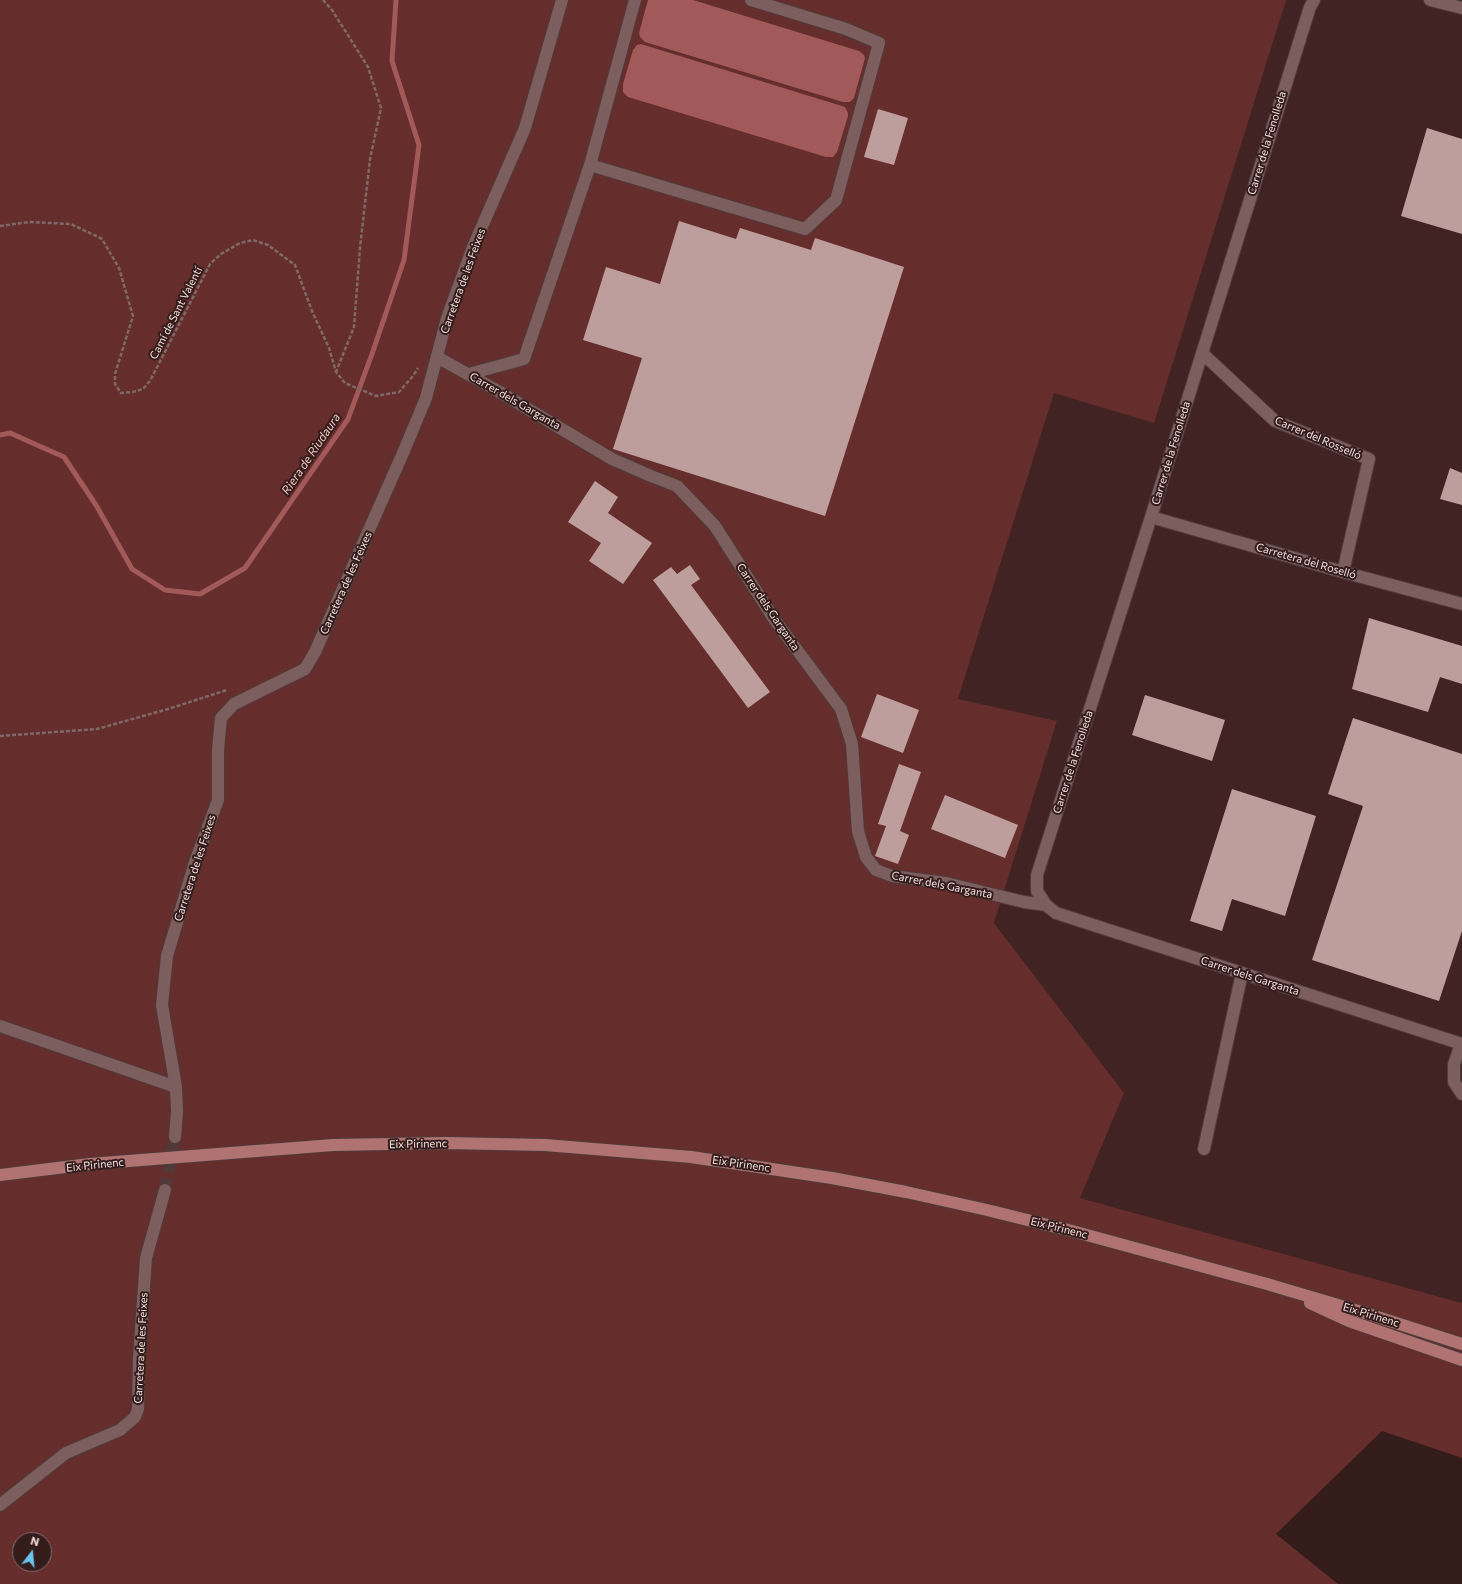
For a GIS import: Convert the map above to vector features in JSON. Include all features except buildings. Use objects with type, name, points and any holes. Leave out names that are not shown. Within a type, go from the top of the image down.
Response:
[{"type":"main road","name":"Eix Pirinenc","points":[[0,1175],[90,1164],[332,1145],[446,1143],[545,1145],[691,1157],[769,1168],[906,1192],[1072,1231],[1267,1284],[1459,1342]]},
{"type":"main road","points":[[1267,1284],[1349,1321],[1462,1360]]},
{"type":"street","name":"Carretera de les Feixes","points":[[175,1137],[178,1112],[176,1087],[162,1005],[167,956],[195,862],[218,800],[218,750],[221,718],[234,704],[304,669],[315,652],[426,398],[447,318],[473,247],[525,128],[562,0]]},
{"type":"street","points":[[469,374],[524,359],[590,165],[634,0]]},
{"type":"street","points":[[590,165],[805,229],[836,200],[878,43],[846,29],[751,0]]},
{"type":"street","name":"Carrer de la Fenolleda","points":[[1046,905],[1037,891],[1037,875],[1151,517],[1310,7],[1314,0]]},
{"type":"street","points":[[1430,0],[1462,8]]},
{"type":"street","name":"Carrer del Rosselló","points":[[1202,353],[1275,421],[1369,459],[1343,572]]},
{"type":"street","name":"Carrer dels Garganta","points":[[438,357],[612,459],[677,486],[715,526],[774,618],[841,709],[852,744],[858,831],[866,857],[876,870],[892,876],[946,883],[1024,902],[1046,905],[1056,913],[1461,1044],[1454,1064],[1454,1082],[1462,1094]]},
{"type":"street","name":"Carretera del Roselló","points":[[1151,517],[1343,572],[1462,604]]},
{"type":"street","points":[[1204,1149],[1242,973]]},
{"type":"street","points":[[0,1026],[176,1087]]},
{"type":"street","points":[[0,1180],[29,1172]]},
{"type":"street","name":"Carretera de les Feixes","points":[[0,1505],[66,1453],[120,1430],[135,1417],[138,1409],[139,1358],[146,1258],[165,1190]]},
{"type":"path","points":[[323,0],[332,10],[368,67],[381,108],[370,160],[360,248],[354,327],[336,372]]},
{"type":"path","name":"Camí de Sant Valentí","points":[[0,226],[29,222],[71,224],[102,239],[119,268],[133,316],[115,374],[115,384],[121,392],[133,392],[144,389],[150,381],[210,264],[221,254],[240,243],[253,240],[268,245],[296,265],[312,311],[329,348],[336,372],[345,384],[376,396],[399,392],[413,376],[420,363]]},
{"type":"path","points":[[0,736],[97,729],[168,710],[230,689]]},
{"type":"shaded area","points":[[0,0],[1286,0],[1154,423],[1054,393],[958,699],[1057,721],[994,923],[1124,1093],[1080,1198],[1462,1303],[1462,1458],[1382,1431],[1276,1534],[1338,1584],[0,1584]]},
{"type":"shaded area","points":[[648,0],[693,0],[859,51],[865,58],[854,98],[850,102],[843,102],[645,42],[640,37],[639,33]]},
{"type":"shaded area","points":[[1177,0],[1462,0],[1462,1303],[1080,1198],[1124,1093],[994,923],[1057,721],[958,700]]},
{"type":"shaded area","points":[[641,44],[845,107],[848,116],[837,152],[833,157],[826,157],[628,97],[623,92],[623,84],[633,50],[637,45]]},
{"type":"waterway","name":"Riera de Riudaura","points":[[0,435],[10,433],[64,457],[96,505],[132,569],[165,590],[200,594],[245,568],[348,419],[404,260],[419,145],[392,61],[396,0]]},
{"type":"tunnel","points":[[165,1190],[175,1137]]}]
